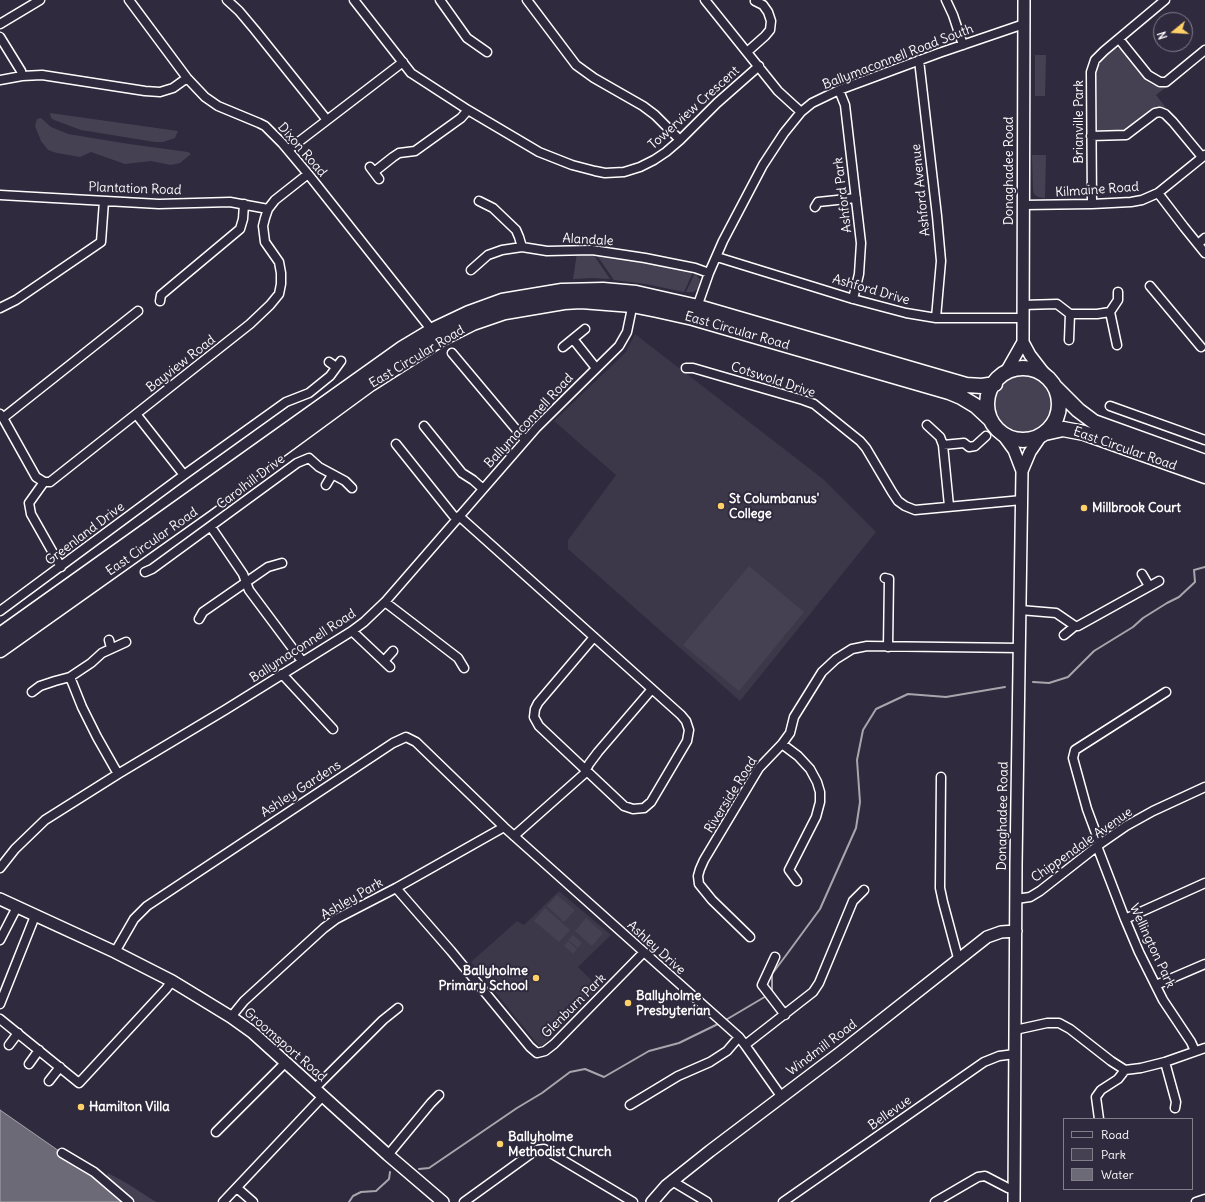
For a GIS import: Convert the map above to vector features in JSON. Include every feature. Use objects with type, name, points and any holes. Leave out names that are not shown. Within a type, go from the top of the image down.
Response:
[{"type":"highway","name":"East Circular Road","points":[[0,635],[403,348],[436,335],[505,312],[564,302],[634,299],[695,312],[966,385],[982,386],[995,384]]},
{"type":"highway","name":"East Circular Road","points":[[695,312],[949,392],[976,406],[990,419]]},
{"type":"highway","name":"East Circular Road","points":[[0,650],[200,508],[436,335]]},
{"type":"highway","points":[[1027,368],[1038,371],[1050,381],[1058,395],[1059,405],[1057,416],[1052,425],[1043,435],[1031,440],[1022,441],[1003,435],[990,419],[987,410],[989,391],[995,384],[1006,372],[1027,368]]},
{"type":"highway","name":"East Circular Road","points":[[1050,381],[1078,410],[1094,422],[1205,462]]},
{"type":"highway","name":"East Circular Road","points":[[1043,435],[1063,429],[1084,433],[1205,476]]},
{"type":"main road","name":"Donaghadee Road","points":[[1006,372],[1023,342],[1024,0]]},
{"type":"main road","points":[[1023,342],[1030,355],[1050,381]]},
{"type":"main road","name":"Donaghadee Road","points":[[1003,435],[1014,450],[1022,471],[1016,899],[1014,1202]]},
{"type":"main road","points":[[1022,471],[1030,452],[1043,435]]},
{"type":"main road","name":"Groomsport Road","points":[[0,899],[114,952],[172,981],[231,1017],[252,1032],[442,1202]]},
{"type":"main road","name":"Windmill Road","points":[[652,1202],[672,1181],[750,1119],[871,1028],[958,958],[987,937],[1001,932],[1016,931]]},
{"type":"street","points":[[0,24],[40,0]]},
{"type":"street","name":"Dixon Road","points":[[129,0],[187,78],[205,97],[218,106],[265,126],[288,150],[436,335]]},
{"type":"street","points":[[228,0],[255,30],[327,120]]},
{"type":"street","name":"Towerview Crescent","points":[[354,0],[411,73],[468,110],[539,152],[572,166],[605,173],[624,172],[640,167],[666,152],[717,103],[759,66]]},
{"type":"street","points":[[440,0],[467,38],[487,52]]},
{"type":"street","points":[[527,0],[576,65],[594,78],[655,114],[680,140]]},
{"type":"street","points":[[705,0],[778,91],[802,112]]},
{"type":"street","points":[[946,0],[953,15],[963,45]]},
{"type":"street","name":"Brianville Park","points":[[1092,204],[1091,72],[1095,60],[1165,0]]},
{"type":"street","points":[[747,52],[770,30],[771,21],[768,12],[764,5],[755,1]]},
{"type":"street","name":"Ballymaconnell Road South","points":[[695,312],[709,273],[723,241],[763,165],[784,133],[812,103],[839,90],[919,60],[1024,24]]},
{"type":"street","points":[[0,37],[21,71],[22,76]]},
{"type":"street","points":[[1119,39],[1148,75],[1160,82],[1166,82],[1205,50]]},
{"type":"street","name":"Ashford Avenue","points":[[919,60],[937,216],[940,260],[936,318]]},
{"type":"street","points":[[288,150],[402,62]]},
{"type":"street","points":[[0,80],[22,76],[42,75],[160,92],[173,88],[187,78]]},
{"type":"street","name":"Ashford Park","points":[[839,90],[845,105],[861,243],[859,274],[853,298]]},
{"type":"street","points":[[379,179],[372,170],[399,153],[415,151],[462,118],[468,110]]},
{"type":"street","points":[[1091,136],[1126,135],[1155,113],[1160,112],[1165,114],[1173,122],[1204,156]]},
{"type":"street","name":"Kilmaine Road","points":[[1024,205],[1092,204],[1142,200],[1158,193],[1204,156]]},
{"type":"street","name":"Bayview Road","points":[[44,482],[50,482],[250,324],[270,305],[279,294],[281,272],[279,262],[265,242],[263,226],[268,210],[275,200],[308,174]]},
{"type":"street","points":[[1158,193],[1205,253]]},
{"type":"street","name":"Plantation Road","points":[[0,195],[160,204],[230,202],[268,210]]},
{"type":"street","points":[[815,207],[818,202],[856,198]]},
{"type":"street","points":[[0,308],[16,300],[101,242],[104,201]]},
{"type":"street","points":[[479,201],[493,208],[516,230],[520,237],[522,247]]},
{"type":"street","points":[[160,301],[161,295],[240,229],[243,219],[244,204]]},
{"type":"street","points":[[1198,244],[1205,238]]},
{"type":"street","name":"Alandale","points":[[471,270],[488,255],[502,250],[522,247],[547,251],[592,250],[645,258],[695,268],[709,273]]},
{"type":"street","name":"Ashford Drive","points":[[717,257],[906,313],[936,318],[1023,318]]},
{"type":"street","points":[[1150,286],[1200,348]]},
{"type":"street","points":[[1117,345],[1110,312],[1118,300],[1118,292]]},
{"type":"street","name":"Ballymaconnell Road","points":[[0,868],[15,849],[45,820],[225,710],[364,622],[385,602],[525,440],[555,408],[619,346],[627,332],[634,299]]},
{"type":"street","points":[[1023,306],[1057,304],[1070,314],[1097,314],[1110,312]]},
{"type":"street","points":[[61,566],[31,514],[28,503],[44,482],[36,477],[2,416],[138,311]]},
{"type":"street","points":[[1069,340],[1070,314]]},
{"type":"street","points":[[563,347],[585,329]]},
{"type":"street","points":[[573,339],[596,368]]},
{"type":"street","points":[[452,352],[525,440]]},
{"type":"street","name":"Greenland Drive","points":[[0,611],[184,475],[286,402],[309,393],[330,376],[335,364]]},
{"type":"street","name":"Cotswold Drive","points":[[686,368],[693,368],[814,404],[860,441],[866,448],[898,501],[915,510],[1022,500]]},
{"type":"street","points":[[1110,406],[1205,440]]},
{"type":"street","points":[[136,414],[184,475]]},
{"type":"street","points":[[926,425],[940,437],[943,445],[949,506]]},
{"type":"street","points":[[424,426],[462,473],[482,488]]},
{"type":"street","points":[[943,445],[964,442],[969,450],[986,436]]},
{"type":"street","points":[[396,444],[458,518],[594,637],[686,721],[689,730],[687,741],[651,802],[644,808],[633,809],[624,806],[587,767],[538,726],[534,717],[535,709],[538,703],[594,637]]},
{"type":"street","name":"Carolhill Drive","points":[[145,572],[152,570],[297,463],[309,458],[319,467],[345,481],[352,488]]},
{"type":"street","points":[[326,485],[332,475]]},
{"type":"street","points":[[211,527],[244,574],[249,590],[302,661]]},
{"type":"street","points":[[199,619],[203,612],[268,567],[282,563]]},
{"type":"street","points":[[1142,574],[1149,586]]},
{"type":"street","points":[[885,578],[889,578],[888,647]]},
{"type":"street","points":[[1064,635],[1075,626],[1078,626],[1159,581]]},
{"type":"street","points":[[385,602],[458,658],[464,668]]},
{"type":"street","points":[[1020,610],[1056,613],[1075,626]]},
{"type":"street","points":[[352,631],[390,667]]},
{"type":"street","points":[[109,640],[111,648]]},
{"type":"street","points":[[32,692],[38,683],[70,677],[91,663],[102,653],[126,642]]},
{"type":"street","name":"Riverside Road","points":[[750,937],[712,900],[699,884],[698,876],[704,860],[759,768],[782,744],[790,733],[794,717],[822,672],[836,659],[852,649],[867,646],[1020,648]]},
{"type":"street","points":[[384,660],[393,651]]},
{"type":"street","points":[[282,674],[332,729]]},
{"type":"street","points":[[70,677],[85,713],[118,774]]},
{"type":"street","points":[[514,836],[584,774],[587,767],[652,689]]},
{"type":"street","name":"Wellington Park","points":[[1166,692],[1075,750],[1073,758],[1098,845],[1125,919],[1163,1000],[1191,1042],[1195,1052]]},
{"type":"street","name":"Ashley Gardens","points":[[114,952],[134,919],[147,906],[393,743],[406,737],[416,742],[504,827]]},
{"type":"street","points":[[782,744],[798,756],[810,769],[817,782],[820,792],[820,802],[816,817],[789,870],[797,881]]},
{"type":"street","points":[[941,777],[940,888],[958,958]]},
{"type":"street","name":"Chippendale Avenue","points":[[1016,899],[1030,896],[1040,891],[1098,845],[1126,826],[1153,810],[1205,787]]},
{"type":"street","name":"Ashley Drive","points":[[504,827],[738,1037],[746,1045],[782,1096]]},
{"type":"street","name":"Ashley Park","points":[[231,1017],[244,1001],[324,928],[336,919],[396,888],[504,827]]},
{"type":"street","points":[[1125,919],[1205,883]]},
{"type":"street","name":"Glenburn Park","points":[[396,888],[451,951],[530,1047],[537,1053],[544,1051],[554,1044],[643,953]]},
{"type":"street","points":[[746,1045],[813,992],[819,983],[853,901],[864,890]]},
{"type":"street","points":[[0,940],[17,907]]},
{"type":"street","points":[[0,1004],[35,916]]},
{"type":"street","points":[[774,957],[762,986],[785,1015]]},
{"type":"street","points":[[1156,986],[1205,964]]},
{"type":"street","points":[[0,1019],[80,1083],[172,981]]},
{"type":"street","points":[[223,1202],[237,1188],[383,1020],[398,1008]]},
{"type":"street","points":[[1015,1030],[1047,1023],[1058,1023],[1070,1029],[1125,1070],[1165,1062],[1205,1048]]},
{"type":"street","points":[[8,1045],[18,1033]]},
{"type":"street","points":[[630,1105],[678,1076],[710,1062],[727,1051],[738,1037]]},
{"type":"street","points":[[29,1064],[39,1050]]},
{"type":"street","name":"Bellevue","points":[[783,1202],[984,1062],[999,1056],[1015,1054]]},
{"type":"street","points":[[216,1132],[286,1062]]},
{"type":"street","points":[[1165,1062],[1176,1102],[1175,1108]]},
{"type":"street","points":[[49,1080],[60,1067]]},
{"type":"street","points":[[1099,1118],[1096,1097],[1101,1090],[1118,1079],[1125,1070]]},
{"type":"street","points":[[388,1155],[439,1095]]},
{"type":"street","points":[[464,1202],[536,1150],[544,1149],[633,1202]]},
{"type":"street","points":[[62,1152],[94,1172],[128,1202]]},
{"type":"street","points":[[935,1202],[978,1178],[985,1176],[1008,1188],[1014,1189]]},
{"type":"street","points":[[672,1181],[707,1202]]},
{"type":"street","points":[[237,1188],[253,1202]]},
{"type":"street","points":[[1196,1202],[1205,1200]]},
{"type":"shaded area","name":"St Columbanus' College","points":[[635,334],[823,479],[876,532],[740,701],[568,549],[568,540],[616,475],[554,421],[626,352]]},
{"type":"shaded area","name":"Ballyholme Primary School","points":[[559,891],[611,935],[578,967],[599,988],[542,1046],[538,1045],[471,962],[517,921],[524,925]]},
{"type":"green space","points":[[1112,48],[1122,49],[1151,84],[1163,87],[1169,85],[1156,95],[1170,113],[1160,109],[1150,111],[1129,129],[1123,132],[1098,132],[1096,130],[1094,124],[1094,67],[1098,60]]},
{"type":"green space","points":[[1035,55],[1046,55],[1045,96],[1035,96]]},
{"type":"green space","points":[[50,113],[178,131],[175,138],[163,142],[155,142],[81,130],[54,120],[51,118]]},
{"type":"green space","points":[[41,118],[51,127],[68,134],[188,152],[191,154],[180,163],[171,165],[151,161],[125,164],[91,152],[80,157],[57,153],[48,150],[41,141],[35,126],[37,119]]},
{"type":"green space","points":[[1032,155],[1046,155],[1045,198],[1038,197],[1034,194]]},
{"type":"green space","points":[[577,253],[593,254],[610,279],[573,279]]},
{"type":"green space","points":[[596,254],[663,265],[693,272],[684,292],[646,284],[614,280]]},
{"type":"green space","points":[[695,273],[700,280],[698,289],[693,292],[686,292]]},
{"type":"green space","points":[[1024,376],[1035,378],[1048,389],[1051,394],[1053,405],[1051,416],[1040,429],[1035,432],[1024,434],[1013,432],[1000,421],[997,416],[995,405],[997,394],[1008,381],[1013,378]]},
{"type":"green space","points":[[749,566],[804,612],[739,691],[683,645]]},
{"type":"green space","points":[[557,895],[575,910],[564,922],[547,906]]},
{"type":"green space","points":[[545,908],[570,930],[559,942],[534,921]]},
{"type":"green space","points":[[586,918],[603,933],[592,946],[575,931]]},
{"type":"green space","points":[[573,935],[582,943],[578,948],[568,940]]},
{"type":"green space","points":[[568,941],[577,949],[573,954],[564,946]]},
{"type":"green space","points":[[108,1173],[156,1202],[133,1202],[106,1180]]},
{"type":"water","points":[[0,1110],[59,1151],[99,1181],[123,1202],[0,1202]]},
{"type":"waterway","points":[[1033,682],[1049,683],[1068,677],[1094,651],[1133,627],[1143,618],[1179,597],[1195,582],[1194,570],[1205,567]]},
{"type":"waterway","points":[[772,992],[772,974],[820,909],[856,828],[860,802],[857,760],[863,730],[876,709],[908,694],[946,697],[1005,687]]},
{"type":"waterway","points":[[724,1021],[768,995]]},
{"type":"waterway","points":[[419,1169],[429,1168],[517,1108],[542,1093],[570,1072],[585,1069],[604,1077],[649,1051],[679,1043],[720,1023]]},
{"type":"waterway","points":[[349,1202],[353,1196],[361,1192],[376,1191],[389,1179],[390,1172]]},
{"type":"place","name":"St Columbanus' College","points":[[721,506]]},
{"type":"place","name":"Millbrook Court","points":[[1084,508]]},
{"type":"place","name":"Ballyholme Primary School","points":[[536,978]]},
{"type":"place","name":"Ballyholme Presbyterian","points":[[628,1003]]},
{"type":"place","name":"Hamilton Villa","points":[[81,1107]]},
{"type":"place","name":"Ballyholme Methodist Church","points":[[500,1144]]}]
